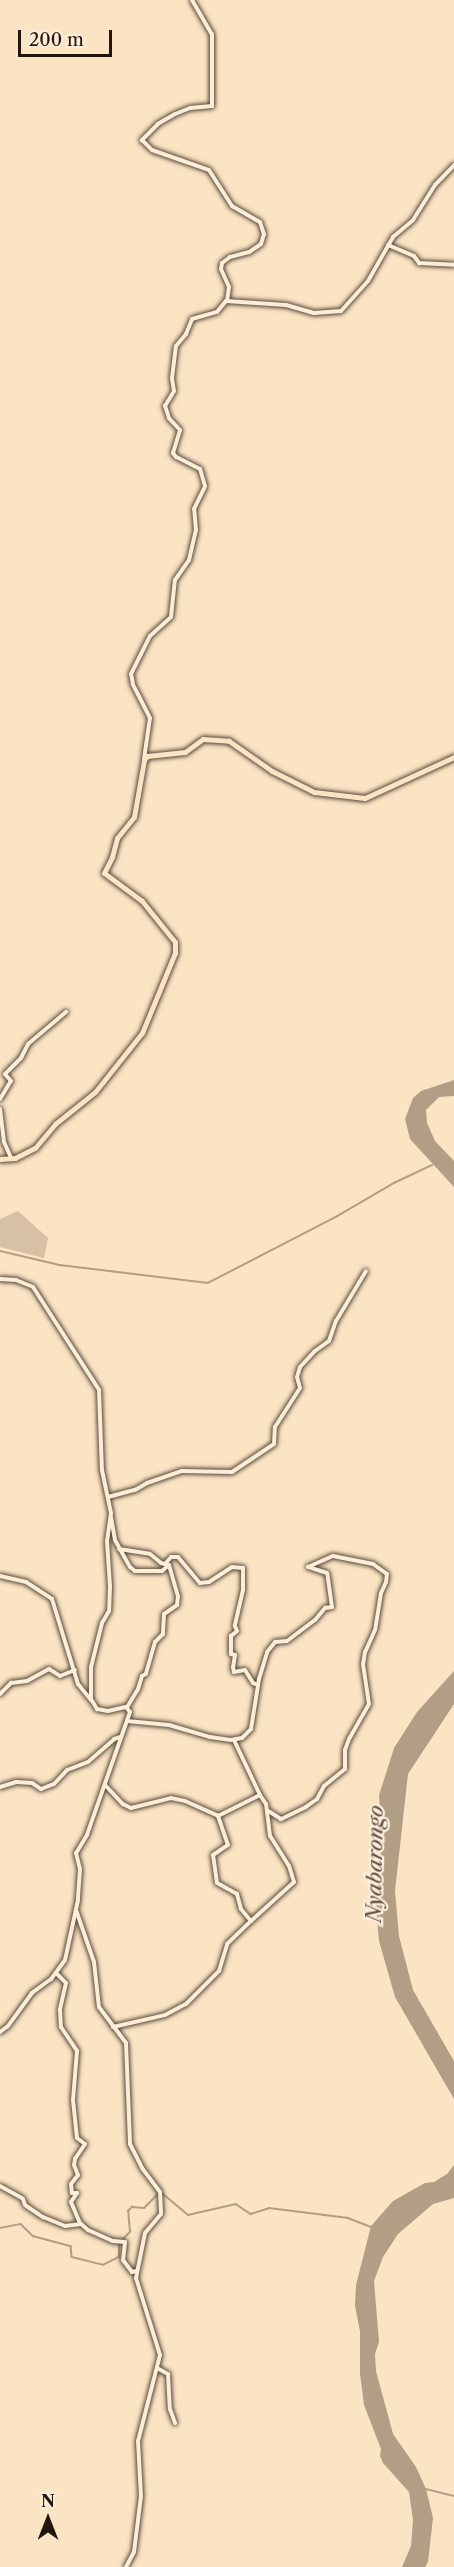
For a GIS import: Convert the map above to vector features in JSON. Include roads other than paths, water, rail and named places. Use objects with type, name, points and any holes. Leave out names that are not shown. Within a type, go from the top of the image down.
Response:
[{"type":"main road","points":[[0,1159],[11,1159],[35,1148],[55,1124],[95,1092],[126,1056],[148,1020],[166,968],[175,954],[176,945],[172,938],[142,901],[104,873],[112,857],[117,838],[135,814],[144,760],[152,754],[185,752],[203,739],[226,740],[237,744],[272,771],[314,792],[365,798],[454,757]]},
{"type":"street","points":[[144,760],[150,718],[133,684],[131,674],[150,636],[171,617],[175,580],[189,560],[196,530],[194,509],[205,486],[200,469],[174,455],[180,430],[169,418],[165,409],[174,389],[172,378],[175,350],[186,334],[192,319],[217,312],[227,301],[229,285],[221,264],[228,258],[249,252],[259,246],[264,234],[260,222],[232,206],[209,170],[152,150],[142,140],[155,126],[171,115],[190,108],[212,106],[212,34],[192,0]]},
{"type":"street","points":[[227,301],[286,305],[314,313],[339,312],[364,286],[394,236],[413,220],[435,185],[454,165]]},
{"type":"street","points":[[388,245],[414,256],[419,263],[454,265]]},
{"type":"street","points":[[0,1099],[11,1081],[5,1074],[21,1058],[28,1044],[66,1012]]},
{"type":"street","points":[[0,1109],[4,1142],[11,1159]]},
{"type":"street","points":[[108,1497],[135,1490],[147,1483],[182,1471],[232,1472],[274,1444],[274,1427],[300,1388],[297,1377],[300,1367],[315,1351],[329,1341],[336,1321],[366,1271]]},
{"type":"street","points":[[0,1279],[16,1281],[33,1287],[50,1317],[94,1377],[100,1393],[102,1470],[119,1549],[135,1571],[162,1571],[169,1565],[178,1596],[177,1605],[164,1614],[163,1634],[155,1642],[147,1674],[142,1676],[138,1689],[126,1707],[102,1710],[95,1708],[78,1684],[52,1599],[36,1587],[0,1575]]},
{"type":"street","points":[[91,1701],[91,1667],[109,1607],[107,1541],[111,1516]]},
{"type":"street","points":[[119,1549],[150,1554],[165,1564],[171,1557],[178,1557],[200,1583],[218,1578],[232,1567],[243,1568],[243,1590],[237,1631],[231,1636],[231,1654],[235,1655],[234,1672],[245,1670],[253,1683],[258,1684]]},
{"type":"street","points":[[128,1721],[169,1725],[210,1737],[234,1740],[250,1732],[258,1684],[266,1654],[274,1643],[287,1641],[315,1620],[325,1608],[332,1606],[333,1596],[327,1573],[308,1567],[333,1557],[374,1564],[387,1574],[375,1630],[364,1658],[369,1704],[349,1739],[345,1750],[345,1769],[324,1786],[317,1799],[306,1807],[281,1819],[268,1811]]},
{"type":"street","points":[[0,1694],[11,1683],[27,1681],[50,1669],[60,1676],[75,1670]]},
{"type":"street","points":[[0,2032],[8,2026],[32,1992],[56,1973],[67,1954],[76,1910],[80,1869],[76,1853],[87,1835],[106,1786],[120,1737],[128,1721],[130,1712],[126,1707]]},
{"type":"street","points":[[0,1787],[16,1782],[32,1783],[41,1790],[54,1784],[68,1770],[88,1762],[114,1739],[120,1737]]},
{"type":"street","points":[[112,2027],[165,2015],[186,2004],[210,1982],[222,1965],[227,1944],[294,1882],[289,1866],[270,1836],[268,1811],[234,1740]]},
{"type":"street","points":[[106,1786],[123,1804],[131,1808],[171,1798],[184,1801],[218,1816],[228,1845],[213,1855],[217,1883],[237,1894],[241,1909],[251,1921]]},
{"type":"street","points":[[218,1816],[260,1795]]},
{"type":"street","points":[[76,1910],[94,1962],[99,2007],[112,2027],[121,2033],[126,2043],[130,2144],[142,2169],[160,2192],[161,2214],[145,2233],[137,2270],[138,2287],[145,2302],[154,2341],[160,2352],[138,2441],[141,2496],[134,2552],[126,2567]]},
{"type":"street","points":[[56,1973],[66,1983],[60,2010],[61,2026],[77,2051],[73,2100],[77,2138],[82,2140],[85,2147],[75,2158],[74,2165],[78,2175],[71,2184],[72,2193],[76,2193],[70,2202],[81,2224],[105,2238],[125,2242],[123,2260],[132,2272],[137,2270]]},
{"type":"street","points":[[0,2186],[23,2199],[25,2205],[49,2220],[65,2226],[81,2224]]},
{"type":"street","points":[[157,2368],[168,2374],[171,2388],[170,2409],[175,2423]]},
{"type":"waterway","points":[[0,1251],[60,1265],[208,1283],[432,1165]]},
{"type":"waterway","points":[[161,2192],[188,2215],[236,2204],[251,2214],[269,2208],[348,2218],[372,2227]]},
{"type":"waterway","points":[[0,2228],[21,2224],[33,2236],[71,2246],[72,2257],[103,2265],[119,2257],[119,2243],[130,2232],[128,2211],[132,2207],[144,2208],[158,2194]]},
{"type":"waterway","points":[[426,2489],[454,2496]]},
{"type":"water label","name":"Nyabarongo","points":[[375,1864]]}]
